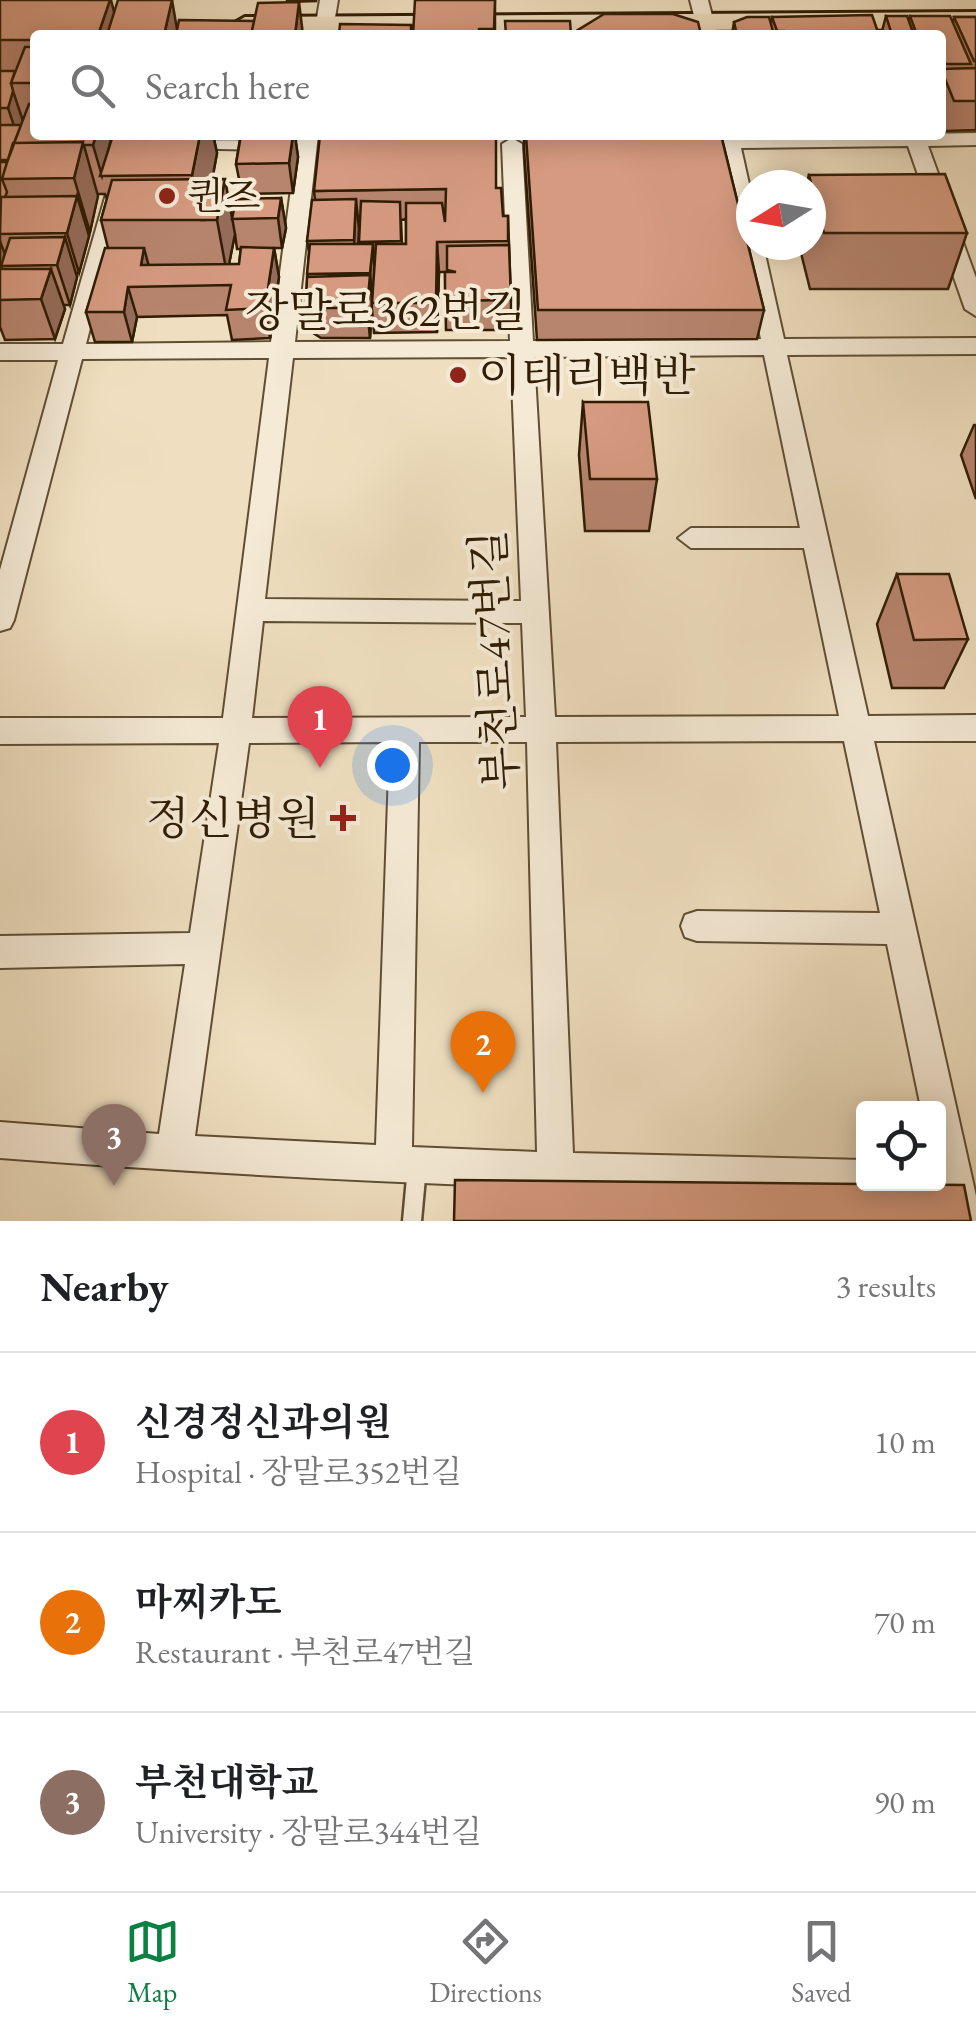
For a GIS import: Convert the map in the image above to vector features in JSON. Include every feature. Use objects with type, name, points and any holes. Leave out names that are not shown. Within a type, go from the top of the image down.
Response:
[{"type":"main road","points":[[210,26],[326,20],[976,20]]},
{"type":"street","points":[[946,139],[976,139]]},
{"type":"street","points":[[690,142],[709,140]]},
{"type":"street","points":[[728,140],[963,1221]]},
{"type":"street","points":[[916,140],[936,222],[976,309]]},
{"type":"street","points":[[147,144],[313,141],[305,226],[280,350],[236,730],[174,1155]]},
{"type":"street","name":"부천로47번길","points":[[513,144],[541,729],[556,1172]]},
{"type":"street","points":[[0,620],[118,182]]},
{"type":"street","name":"장말로362번길","points":[[0,352],[976,346]]},
{"type":"street","points":[[690,538],[814,538]]},
{"type":"street","points":[[250,610],[535,612]]},
{"type":"street","points":[[0,730],[976,728]]},
{"type":"street","points":[[405,729],[405,1165]]},
{"type":"street","points":[[697,926],[899,929]]},
{"type":"street","points":[[0,952],[204,948]]},
{"type":"street","points":[[0,1140],[174,1155],[556,1172],[856,1178]]},
{"type":"lane","points":[[405,1165],[412,1221]]},
{"type":"building","points":[[0,0],[110,0],[100,30],[30,30],[30,40],[0,40]]},
{"type":"building","points":[[118,0],[172,0],[165,30],[109,30]]},
{"type":"building","points":[[415,0],[495,0],[494,29],[413,30]]},
{"type":"building","points":[[299,2],[296,30],[252,30],[258,3]]},
{"type":"building","points":[[604,14],[673,14],[698,22],[700,30],[578,30]]},
{"type":"building","points":[[872,15],[877,30],[777,30],[772,17]]},
{"type":"building","points":[[886,16],[907,16],[912,30],[890,30]]},
{"type":"building","points":[[910,16],[950,16],[971,64],[946,64],[946,30],[915,30]]},
{"type":"building","points":[[747,17],[769,17],[773,30],[736,30],[734,22]]},
{"type":"building","points":[[954,17],[976,17],[976,61],[974,61]]},
{"type":"building","points":[[179,20],[254,21],[252,30],[177,30]]},
{"type":"building","points":[[505,21],[570,21],[571,30],[506,30]]},
{"type":"building","points":[[340,24],[411,25],[411,30],[339,30]]},
{"type":"building","points":[[25,47],[30,47],[30,83],[11,83]]},
{"type":"building","points":[[976,68],[976,101],[954,101],[946,81],[946,69]]},
{"type":"building","points":[[0,71],[15,71],[8,108],[0,108]]},
{"type":"building","points":[[29,104],[30,140],[94,140],[93,145],[14,143]]},
{"type":"building","points":[[0,125],[21,125],[8,160],[0,160]]},
{"type":"building","points":[[111,140],[199,140],[192,175],[100,176]]},
{"type":"building","points":[[240,140],[292,140],[289,163],[236,164]]},
{"type":"building","points":[[319,140],[496,140],[496,188],[501,188],[503,216],[508,216],[508,241],[437,242],[436,303],[372,303],[376,244],[406,244],[406,203],[442,203],[445,222],[446,189],[314,191]]},
{"type":"building","points":[[526,140],[722,140],[736,196],[736,260],[752,260],[764,310],[538,310]]},
{"type":"building","points":[[83,142],[74,178],[2,179],[13,143]]},
{"type":"building","points":[[0,162],[7,162],[2,179],[7,192],[0,200]]},
{"type":"building","points":[[945,174],[967,233],[826,233],[826,175]]},
{"type":"building","points":[[225,179],[217,220],[101,220],[112,180]]},
{"type":"building","points":[[77,196],[67,233],[0,234],[1,197]]},
{"type":"building","points":[[281,198],[278,218],[232,219],[236,199]]},
{"type":"building","points":[[356,199],[354,240],[307,241],[312,200]]},
{"type":"building","points":[[361,201],[400,202],[401,241],[359,242]]},
{"type":"building","points":[[65,237],[57,265],[1,266],[10,238]]},
{"type":"building","points":[[310,244],[373,244],[370,273],[307,274]]},
{"type":"building","points":[[509,245],[511,300],[445,301],[445,272],[456,272],[447,270],[447,246]]},
{"type":"building","points":[[241,247],[274,248],[265,308],[226,310],[231,285],[128,287],[124,312],[86,312],[105,248],[144,248],[141,265],[239,264]]},
{"type":"building","points":[[0,269],[51,269],[41,299],[0,300]]},
{"type":"building","points":[[370,275],[367,308],[317,308],[306,301],[307,277]]},
{"type":"building","points":[[583,402],[648,402],[657,479],[590,479]]},
{"type":"building","points":[[897,574],[949,574],[968,639],[914,640]]},
{"type":"building","points":[[455,1180],[856,1184],[856,1191],[946,1191],[946,1185],[964,1185],[971,1221],[454,1221]]},
{"type":"place","name":"퀸즈","points":[[167,196]]},
{"type":"place","name":"이태리백반","points":[[458,375]]},
{"type":"place","name":"신경정신과의원","points":[[320,768]]},
{"type":"place","name":"정신병원","points":[[343,818]]},
{"type":"place","name":"마찌카도","points":[[483,1093]]},
{"type":"place","name":"부천대학교","points":[[114,1186]]}]
